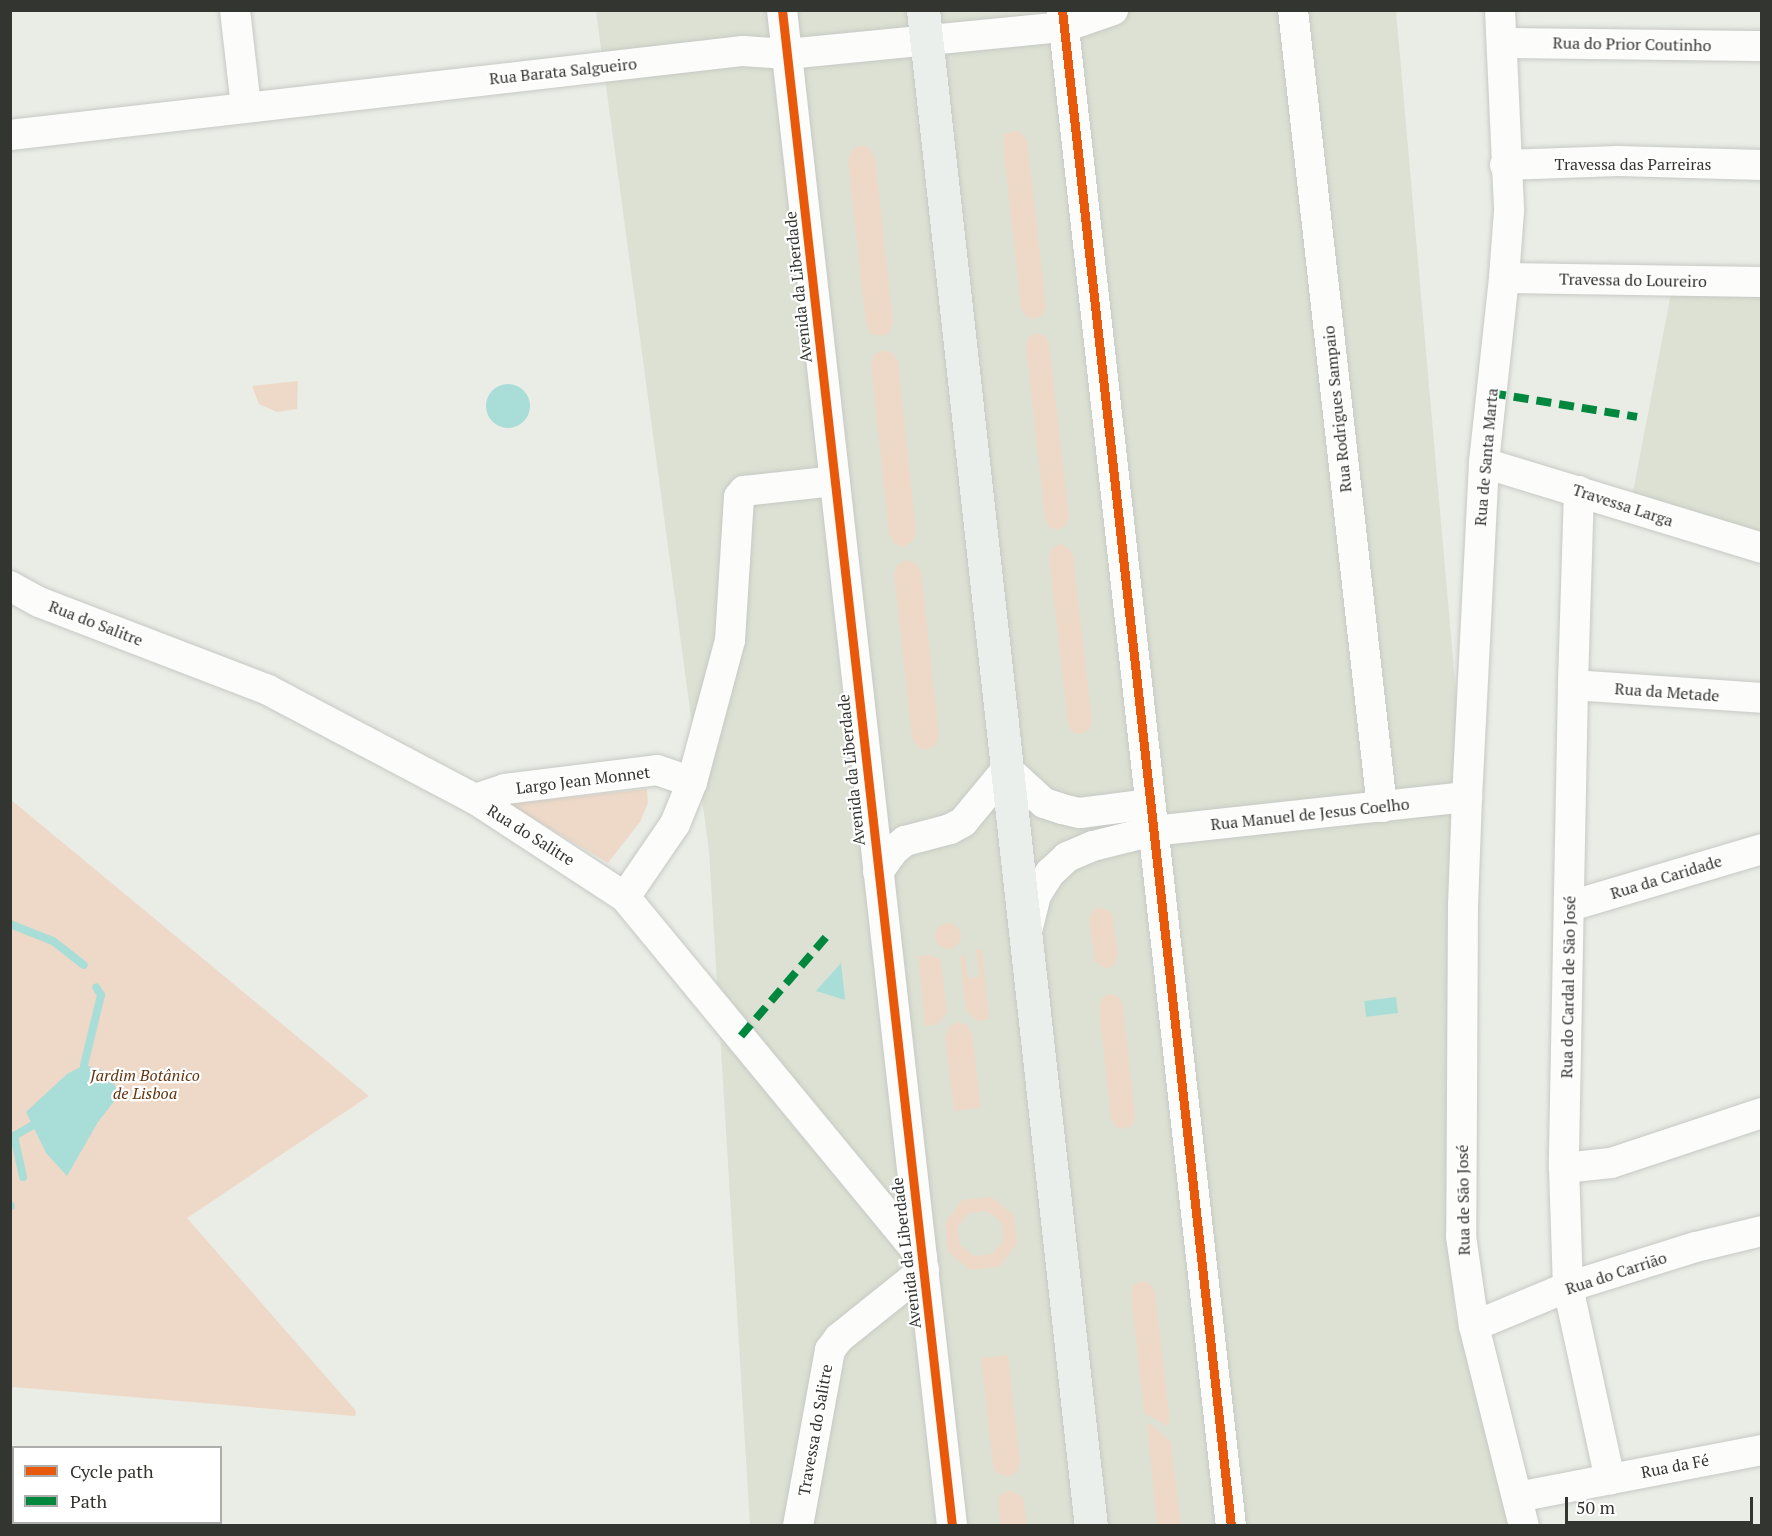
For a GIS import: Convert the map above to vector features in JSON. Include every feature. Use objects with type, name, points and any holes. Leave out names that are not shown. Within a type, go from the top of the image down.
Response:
[{"type":"main road","points":[[925,26],[1091,1526]]},
{"type":"street","points":[[235,10],[246,108]]},
{"type":"street","name":"Avenida da Liberdade","points":[[782,10],[952,1526]]},
{"type":"street","name":"Rua Barata Salgueiro","points":[[10,135],[743,51],[787,54],[925,26],[1063,19],[1113,10]]},
{"type":"street","name":"Rua Rodrigues Sampaio","points":[[1293,10],[1382,807]]},
{"type":"street","name":"Rua de Santa Marta","points":[[1463,904],[1484,463],[1509,211],[1505,165],[1500,10]]},
{"type":"street","points":[[1063,19],[1230,1526]]},
{"type":"street","name":"Rua do Prior Coutinho","points":[[1502,43],[1761,46]]},
{"type":"street","name":"Travessa das Parreiras","points":[[1505,165],[1618,161],[1761,165]]},
{"type":"street","name":"Travessa do Loureiro","points":[[1504,278],[1761,282]]},
{"type":"street","name":"Travessa Larga","points":[[1484,463],[1761,548]]},
{"type":"street","points":[[625,897],[675,824],[692,782],[730,640],[739,496],[744,491],[834,482]]},
{"type":"street","name":"Rua do Cardal de São José","points":[[1579,491],[1564,1168],[1568,1287],[1610,1479]]},
{"type":"street","name":"Rua do Salitre","points":[[10,586],[39,602],[268,690],[475,800],[625,897],[923,1264]]},
{"type":"street","name":"Rua da Metade","points":[[1573,685],[1761,698]]},
{"type":"street","points":[[1007,769],[1044,803],[1062,809],[1080,813],[1152,817]]},
{"type":"street","name":"Avenida da Liberdade","points":[[878,872],[895,849],[905,841],[950,829],[963,822],[1007,769]]},
{"type":"street","name":"Largo Jean Monnet","points":[[475,800],[505,789],[657,770],[692,782]]},
{"type":"street","name":"Rua Manuel de Jesus Coelho","points":[[1152,817],[1382,807],[1467,797]]},
{"type":"street","points":[[1026,937],[1036,895],[1050,873],[1067,857],[1152,817]]},
{"type":"street","name":"Rua da Caridade","points":[[1570,906],[1761,849]]},
{"type":"street","name":"Rua de São José","points":[[1463,904],[1461,1236],[1474,1326],[1524,1526]]},
{"type":"street","points":[[1564,1168],[1611,1163],[1761,1113]]},
{"type":"street","name":"Rua do Carrião","points":[[1474,1326],[1568,1287],[1696,1247],[1761,1231]]},
{"type":"street","name":"Travessa do Salitre","points":[[798,1526],[830,1350],[839,1338],[923,1264]]},
{"type":"street","name":"Rua da Fé","points":[[1518,1497],[1761,1450]]},
{"type":"shaded area","points":[[596,11],[1396,11],[1465,795],[1450,1171],[1454,1312],[1504,1496],[1508,1525],[750,1525],[709,851]]},
{"type":"shaded area","points":[[1672,288],[1761,291],[1761,533],[1633,492]]},
{"type":"green space","points":[[1018,130],[1027,140],[1046,306],[1043,315],[1035,319],[1026,317],[1021,308],[1003,143],[1005,134]]},
{"type":"green space","points":[[860,145],[870,148],[875,158],[893,322],[890,332],[881,336],[871,334],[866,325],[848,161],[851,151]]},
{"type":"green space","points":[[1036,333],[1045,336],[1049,344],[1069,516],[1066,525],[1058,530],[1049,527],[1045,519],[1026,347],[1028,338]]},
{"type":"green space","points":[[882,350],[892,353],[898,361],[916,532],[913,541],[904,547],[895,544],[889,535],[871,364],[874,355]]},
{"type":"green space","points":[[298,381],[297,409],[277,412],[259,404],[252,386]]},
{"type":"green space","points":[[1060,544],[1068,547],[1073,555],[1092,721],[1089,730],[1081,734],[1072,732],[1068,724],[1049,557],[1052,548]]},
{"type":"green space","points":[[906,560],[915,563],[921,571],[939,735],[936,745],[927,750],[917,747],[912,738],[894,574],[897,565]]},
{"type":"green space","points":[[647,789],[648,803],[640,822],[608,863],[509,804]]},
{"type":"green space","name":"Jardim Botânico de Lisboa","points":[[10,799],[369,1096],[187,1218],[356,1411],[355,1416],[14,1387],[11,1389]]},
{"type":"green space","points":[[1100,907],[1112,913],[1118,955],[1115,964],[1107,969],[1095,962],[1089,920],[1092,911]]},
{"type":"green space","points":[[948,923],[957,927],[961,936],[957,945],[948,949],[939,945],[935,936],[939,927]]},
{"type":"green space","points":[[982,949],[989,1019],[978,1021],[966,1011],[960,958],[965,954],[968,978],[979,977],[976,950]]},
{"type":"green space","points":[[931,955],[941,960],[947,1013],[936,1025],[925,1026],[918,956]]},
{"type":"green space","points":[[1110,994],[1119,997],[1123,1005],[1135,1116],[1133,1125],[1125,1129],[1116,1127],[1111,1119],[1099,1007],[1102,998]]},
{"type":"green space","points":[[957,1022],[967,1025],[972,1034],[981,1108],[954,1111],[945,1037],[948,1027]]},
{"type":"green space","points":[[991,1197],[1014,1215],[1017,1244],[999,1267],[970,1270],[948,1252],[945,1223],[962,1200]],"holes":[[[987,1211],[1001,1222],[1004,1240],[992,1254],[974,1256],[960,1245],[958,1227],[969,1213]]]},
{"type":"green space","points":[[1142,1281],[1150,1284],[1155,1292],[1170,1421],[1167,1426],[1144,1413],[1131,1294],[1133,1285]]},
{"type":"green space","points":[[1008,1355],[1020,1462],[1017,1472],[1008,1477],[995,1472],[993,1465],[981,1358]]},
{"type":"green space","points":[[1147,1424],[1151,1424],[1171,1442],[1181,1525],[1157,1525]]},
{"type":"green space","points":[[1009,1490],[1023,1497],[1027,1525],[1000,1525],[998,1500],[1000,1495]]},
{"type":"water","points":[[508,384],[517,385],[524,390],[529,397],[529,415],[524,422],[517,427],[508,428],[499,427],[492,422],[487,415],[486,406],[487,397],[492,390],[499,385]]},
{"type":"water","points":[[841,963],[845,1000],[816,991]]},
{"type":"water","points":[[1396,997],[1398,1013],[1366,1017],[1364,1001]]},
{"type":"water","points":[[84,1065],[109,1072],[119,1095],[98,1122],[67,1176],[46,1153],[26,1112],[67,1074]]},
{"type":"waterway","points":[[10,924],[53,941],[84,965]]},
{"type":"waterway","points":[[84,1065],[101,995],[96,987]]},
{"type":"waterway","points":[[23,1177],[14,1136],[31,1126]]},
{"type":"marked path","points":[[1491,393],[1637,417]]},
{"type":"marked path","points":[[741,1036],[827,936]]},
{"type":"cycle path","points":[[782,10],[952,1526]]},
{"type":"cycle path","points":[[1062,10],[1231,1526]]}]
